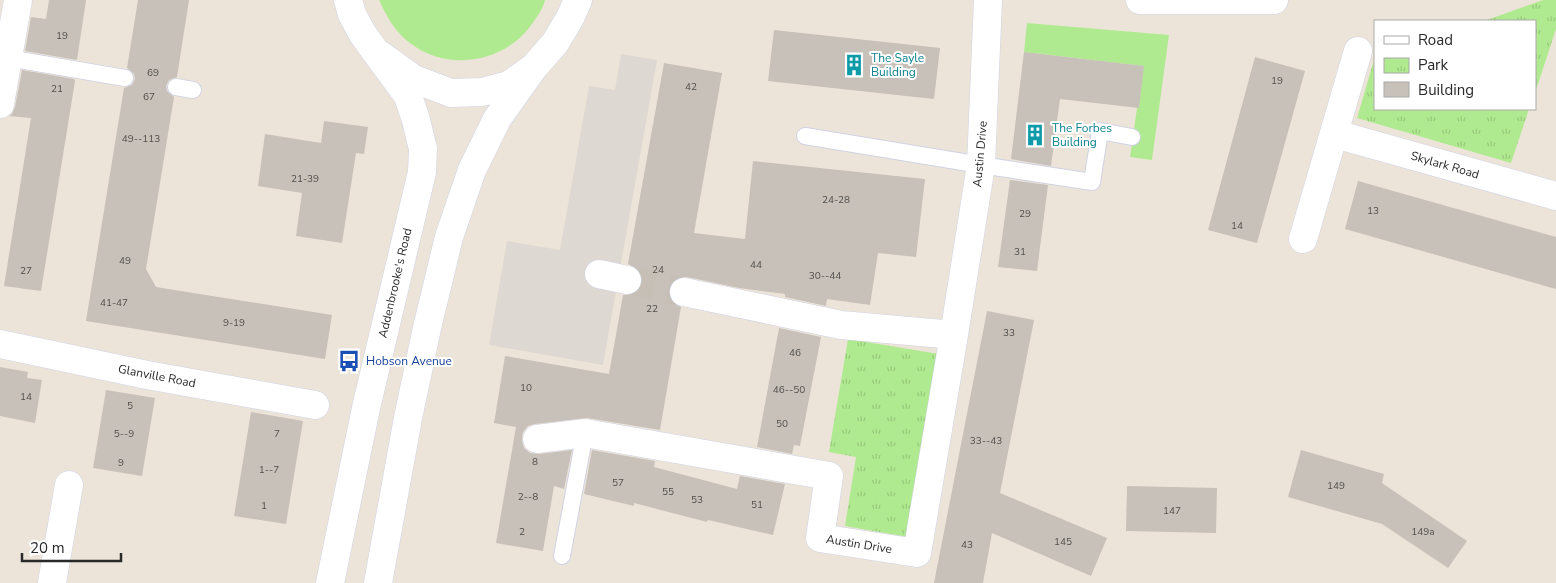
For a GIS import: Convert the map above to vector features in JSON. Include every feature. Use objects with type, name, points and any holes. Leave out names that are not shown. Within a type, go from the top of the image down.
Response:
[{"type":"street","points":[[0,104],[18,0]]},
{"type":"street","name":"Addenbrooke's Road","points":[[330,583],[366,408],[422,172],[422,149],[416,120],[408,96],[362,33],[352,14],[348,0]]},
{"type":"street","points":[[378,583],[408,418],[427,328],[449,237],[472,170],[497,118],[534,67],[555,43],[574,9],[595,0]]},
{"type":"street","name":"Austin Drive","points":[[537,439],[585,433],[830,476],[820,538],[917,553],[981,165],[988,0]]},
{"type":"street","points":[[1140,0],[1274,0]]},
{"type":"street","points":[[1303,239],[1358,50]]},
{"type":"street","points":[[375,51],[414,79],[451,93],[482,92],[509,85],[534,67]]},
{"type":"street","name":"Skylark Road","points":[[1335,134],[1556,196]]},
{"type":"street","points":[[599,274],[626,280]]},
{"type":"street","points":[[684,292],[841,325],[954,336]]},
{"type":"street","name":"Glanville Road","points":[[0,344],[148,375],[315,405]]},
{"type":"street","points":[[52,583],[69,485]]},
{"type":"lane","points":[[8,58],[125,78]]},
{"type":"lane","points":[[176,87],[193,90]]},
{"type":"lane","points":[[805,136],[1092,182],[1100,131],[1132,136]]},
{"type":"lane","points":[[562,556],[585,433]]},
{"type":"green space","points":[[379,0],[545,0],[541,11],[534,21],[523,35],[510,46],[494,54],[477,59],[460,60],[442,58],[426,53],[410,43],[392,24]]},
{"type":"green space","points":[[1543,0],[1556,0],[1556,29],[1536,90],[1536,20],[1487,20]]},
{"type":"green space","points":[[1027,23],[1169,35],[1152,160],[1130,157],[1143,66],[1024,52]]},
{"type":"green space","points":[[1374,60],[1374,110],[1529,110],[1511,163],[1357,118]]},
{"type":"green space","points":[[848,339],[939,354],[908,537],[845,526],[856,457],[829,452]]},
{"type":"shaded area","points":[[621,54],[657,60],[603,365],[489,345],[507,241],[560,250],[589,86],[615,90]]},
{"type":"building","points":[[49,0],[86,0],[77,60],[25,51],[31,17],[46,19]]},
{"type":"building","points":[[138,0],[189,0],[177,77],[169,80],[166,86],[167,91],[174,97],[146,269],[156,287],[332,315],[325,359],[86,321],[124,88],[132,85],[135,79],[134,74],[127,68]]},
{"type":"building","name":"The Sayle Building","points":[[774,30],[940,48],[934,99],[768,81]]},
{"type":"building","name":"The Forbes Building","points":[[1024,52],[1144,66],[1139,108],[1060,99],[1051,166],[1011,159]]},
{"type":"building","points":[[1255,57],[1305,71],[1257,243],[1208,230]]},
{"type":"building","points":[[664,63],[722,73],[694,233],[745,239],[753,161],[925,179],[916,257],[878,253],[870,305],[827,299],[826,306],[785,297],[785,294],[739,288],[687,277],[680,277],[673,281],[669,288],[669,296],[673,303],[681,307],[660,430],[587,418],[528,426],[523,432],[522,440],[524,448],[530,453],[539,454],[572,450],[564,489],[554,486],[543,551],[496,543],[516,427],[494,423],[505,356],[609,374],[623,295],[632,295],[639,290],[642,284],[642,276],[638,269],[628,264]]},
{"type":"building","points":[[22,70],[74,79],[75,81],[41,291],[4,286],[31,118],[9,116],[15,107]]},
{"type":"building","points":[[324,121],[368,127],[364,154],[356,153],[342,243],[296,236],[302,193],[258,186],[265,134],[321,143]]},
{"type":"building","points":[[1010,180],[1048,185],[1037,271],[998,267]]},
{"type":"building","points":[[1358,181],[1556,237],[1556,289],[1345,229]]},
{"type":"building","points":[[987,311],[1034,320],[1000,493],[1107,538],[1091,576],[992,533],[983,583],[934,583]]},
{"type":"building","points":[[779,328],[821,337],[800,446],[794,445],[792,454],[757,447]]},
{"type":"building","points":[[0,367],[28,372],[27,378],[42,380],[35,423],[0,416]]},
{"type":"building","points":[[106,390],[155,398],[142,476],[93,468]]},
{"type":"building","points":[[251,412],[303,421],[286,524],[234,516]]},
{"type":"building","points":[[592,450],[655,461],[654,467],[737,489],[740,476],[785,484],[773,535],[708,520],[707,522],[634,503],[634,506],[584,494]]},
{"type":"building","points":[[1301,450],[1384,474],[1382,483],[1467,541],[1448,568],[1382,524],[1288,497]]},
{"type":"building","points":[[1127,486],[1217,488],[1216,533],[1126,531]]},
{"type":"tunnel","points":[[627,280],[684,292]]},
{"type":"place","name":"The Sayle Building","points":[[854,65]]},
{"type":"place","name":"The Forbes Building","points":[[1035,135]]},
{"type":"place","name":"Hobson Avenue","points":[[349,361]]}]
